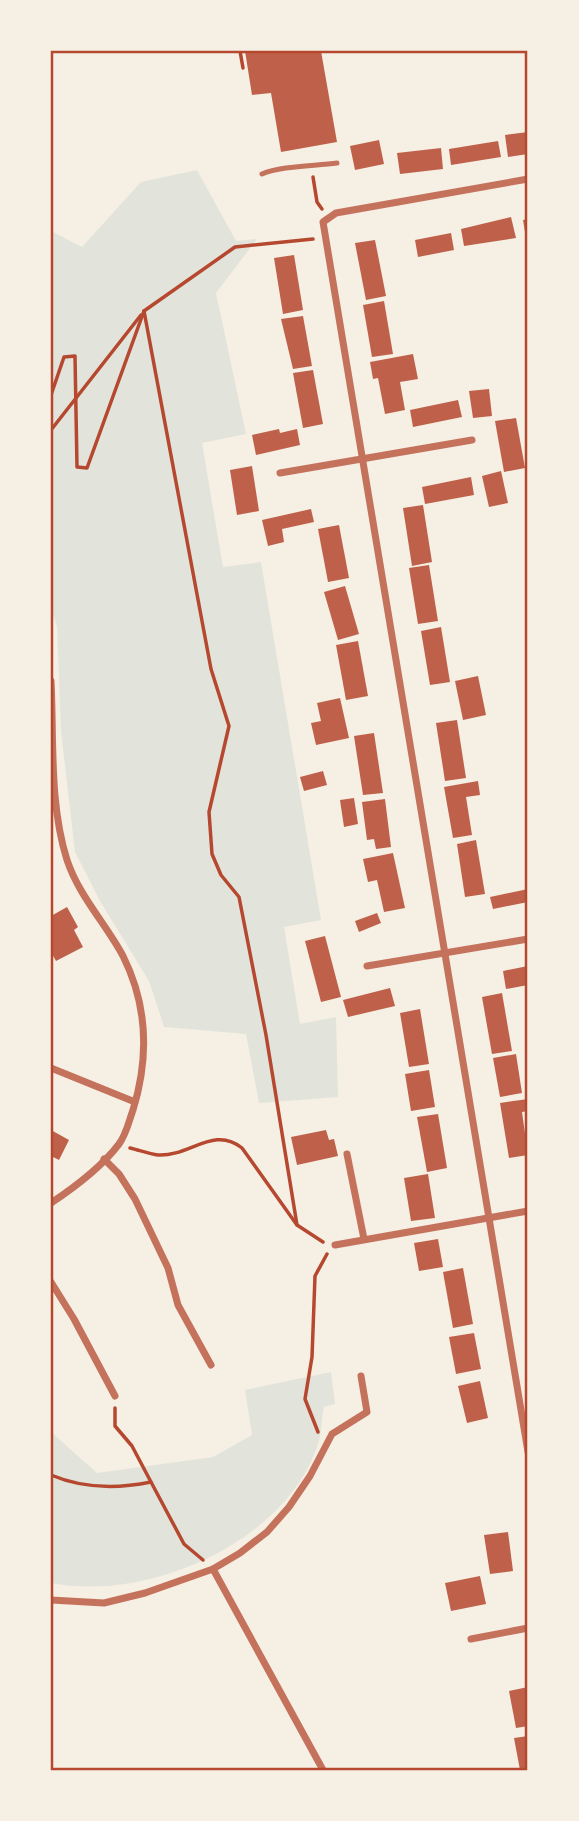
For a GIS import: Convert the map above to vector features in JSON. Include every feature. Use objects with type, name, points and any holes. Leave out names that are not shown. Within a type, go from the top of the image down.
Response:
[{"type":"street","points":[[528,179],[325,220],[528,1452]]},
{"type":"street","points":[[280,473],[472,440]]},
{"type":"street","points":[[51,681],[52,756],[67,860],[77,883],[122,955],[135,984],[144,1023],[145,1065],[135,1102],[118,1145],[79,1184],[51,1203]]},
{"type":"street","points":[[367,966],[528,939]]},
{"type":"street","points":[[51,1068],[135,1102]]},
{"type":"street","points":[[347,1154],[364,1239]]},
{"type":"street","points":[[104,1159],[119,1174],[135,1199],[168,1268],[178,1305],[211,1365]]},
{"type":"street","points":[[335,1245],[528,1211]]},
{"type":"street","points":[[51,1282],[75,1319],[115,1396]]},
{"type":"street","points":[[51,1600],[104,1603],[145,1593],[213,1569],[267,1532],[289,1507],[325,1451],[332,1434],[367,1412],[361,1376]]},
{"type":"street","points":[[213,1569],[323,1770]]},
{"type":"street","points":[[471,1639],[528,1628]]},
{"type":"lane","points":[[262,174],[275,168],[337,163]]},
{"type":"path","points":[[240,51],[243,68]]},
{"type":"path","points":[[311,167],[317,202],[325,220]]},
{"type":"path","points":[[51,430],[144,311],[235,247],[326,237]]},
{"type":"path","points":[[51,395],[64,357],[75,356],[77,467],[87,468],[144,311]]},
{"type":"path","points":[[144,311],[211,668],[229,726],[209,812],[212,853],[221,875],[239,897],[266,1035],[297,1225]]},
{"type":"path","points":[[118,1145],[158,1155],[181,1152],[218,1137],[233,1140],[242,1148],[297,1225],[321,1242],[335,1245],[315,1276],[312,1357],[305,1399],[325,1451]]},
{"type":"path","points":[[115,1396],[115,1426],[132,1446],[184,1544],[213,1569]]},
{"type":"path","points":[[51,1475],[75,1486],[127,1487],[151,1482]]},
{"type":"shaded area","points":[[197,170],[236,241],[257,239],[216,293],[246,434],[202,443],[223,567],[261,562],[321,920],[284,927],[300,1024],[336,1017],[338,1097],[259,1103],[246,1034],[164,1027],[149,981],[100,901],[75,852],[61,731],[57,627],[51,607],[51,231],[82,247],[141,182]]},
{"type":"shaded area","points":[[331,1372],[335,1404],[324,1407],[318,1444],[301,1479],[276,1510],[245,1536],[208,1558],[169,1573],[129,1583],[89,1587],[51,1583],[51,1432],[97,1473],[213,1457],[252,1435],[245,1390]]},
{"type":"building","points":[[245,51],[321,51],[337,142],[281,152],[271,93],[252,95]]},
{"type":"building","points":[[528,132],[528,154],[508,157],[505,135]]},
{"type":"building","points":[[379,140],[384,164],[355,170],[350,146]]},
{"type":"building","points":[[498,141],[501,157],[451,165],[449,149]]},
{"type":"building","points":[[441,148],[443,169],[400,174],[397,153]]},
{"type":"building","points":[[511,217],[516,238],[464,246],[461,229]]},
{"type":"building","points":[[528,219],[528,244],[527,244],[523,220]]},
{"type":"building","points":[[451,233],[454,250],[418,257],[415,240]]},
{"type":"building","points":[[375,240],[386,296],[366,300],[355,243]]},
{"type":"building","points":[[294,255],[303,310],[283,314],[274,258]]},
{"type":"building","points":[[384,301],[393,354],[372,357],[363,305]]},
{"type":"building","points":[[303,316],[312,366],[293,369],[281,319]]},
{"type":"building","points":[[413,354],[418,379],[400,382],[405,410],[385,414],[378,378],[373,379],[370,362]]},
{"type":"building","points":[[313,370],[323,424],[303,428],[293,373]]},
{"type":"building","points":[[489,389],[492,416],[473,418],[469,391]]},
{"type":"building","points":[[458,400],[462,417],[413,427],[410,410]]},
{"type":"building","points":[[516,418],[525,468],[504,472],[495,421]]},
{"type":"building","points":[[279,429],[280,433],[297,429],[300,445],[256,455],[252,435]]},
{"type":"building","points":[[252,466],[259,511],[237,515],[230,470]]},
{"type":"building","points":[[501,471],[508,503],[489,507],[482,476]]},
{"type":"building","points":[[471,477],[474,495],[425,504],[422,487]]},
{"type":"building","points":[[423,505],[432,562],[412,566],[403,508]]},
{"type":"building","points":[[311,509],[314,522],[282,529],[284,542],[268,546],[262,520]]},
{"type":"building","points":[[339,525],[349,578],[328,582],[318,529]]},
{"type":"building","points":[[429,565],[438,621],[418,624],[409,568]]},
{"type":"building","points":[[345,586],[359,634],[338,640],[324,592]]},
{"type":"building","points":[[441,627],[450,682],[430,685],[421,631]]},
{"type":"building","points":[[358,641],[368,696],[346,700],[336,645]]},
{"type":"building","points":[[478,676],[486,715],[463,720],[455,681]]},
{"type":"building","points":[[340,698],[349,738],[316,745],[311,723],[321,721],[317,703]]},
{"type":"building","points":[[457,720],[466,778],[445,781],[436,723]]},
{"type":"building","points":[[374,733],[383,793],[363,795],[354,736]]},
{"type":"building","points":[[323,771],[327,785],[304,791],[300,777]]},
{"type":"building","points":[[478,781],[480,795],[466,797],[472,835],[453,838],[444,787]]},
{"type":"building","points":[[354,798],[358,824],[344,827],[340,800]]},
{"type":"building","points":[[385,799],[391,847],[376,849],[374,839],[367,840],[362,802]]},
{"type":"building","points":[[476,840],[485,894],[465,897],[457,844]]},
{"type":"building","points":[[393,853],[405,908],[384,912],[377,880],[368,882],[363,859]]},
{"type":"building","points":[[528,889],[528,902],[493,909],[490,897]]},
{"type":"building","points":[[67,907],[78,927],[74,930],[83,947],[56,961],[51,952],[51,916]]},
{"type":"building","points":[[377,913],[381,923],[359,932],[355,921]]},
{"type":"building","points":[[325,936],[341,997],[321,1002],[305,941]]},
{"type":"building","points":[[528,966],[528,985],[506,989],[503,971]]},
{"type":"building","points":[[390,988],[395,1006],[348,1017],[343,1000]]},
{"type":"building","points":[[502,993],[512,1051],[492,1054],[482,997]]},
{"type":"building","points":[[420,1009],[429,1064],[409,1067],[400,1013]]},
{"type":"building","points":[[516,1054],[522,1093],[500,1097],[493,1058]]},
{"type":"building","points":[[429,1070],[435,1107],[411,1111],[405,1074]]},
{"type":"building","points":[[528,1099],[528,1111],[522,1112],[528,1155],[509,1158],[500,1103]]},
{"type":"building","points":[[438,1114],[447,1168],[427,1172],[417,1117]]},
{"type":"building","points":[[51,1130],[69,1140],[59,1160],[51,1156]]},
{"type":"building","points":[[326,1130],[329,1140],[334,1139],[338,1156],[297,1165],[291,1137]]},
{"type":"building","points":[[428,1174],[435,1218],[411,1221],[404,1178]]},
{"type":"building","points":[[438,1239],[443,1267],[419,1271],[414,1243]]},
{"type":"building","points":[[463,1268],[473,1324],[453,1328],[443,1272]]},
{"type":"building","points":[[474,1333],[481,1369],[456,1374],[449,1337]]},
{"type":"building","points":[[480,1381],[488,1418],[467,1423],[458,1386]]},
{"type":"building","points":[[508,1532],[513,1571],[490,1574],[484,1535]]},
{"type":"building","points":[[480,1576],[486,1604],[451,1611],[445,1583]]},
{"type":"building","points":[[528,1687],[528,1726],[516,1728],[509,1691]]},
{"type":"building","points":[[528,1736],[528,1770],[520,1770],[514,1738]]}]
